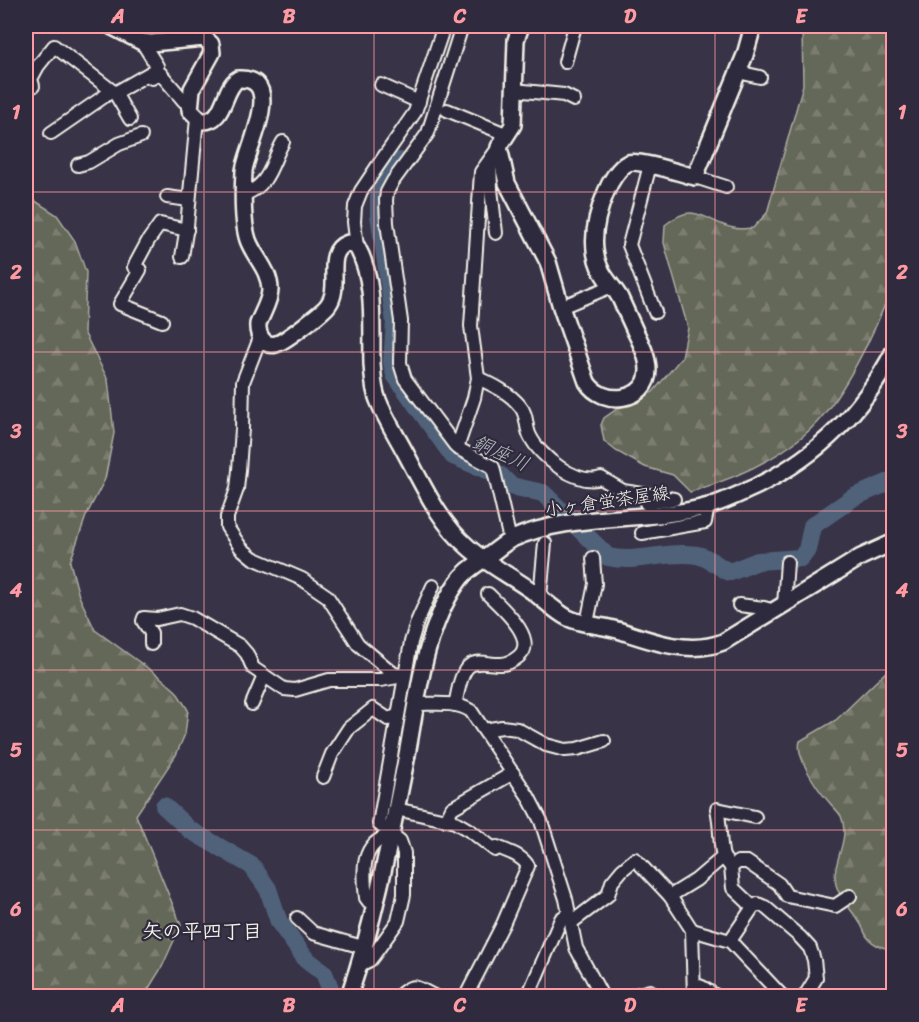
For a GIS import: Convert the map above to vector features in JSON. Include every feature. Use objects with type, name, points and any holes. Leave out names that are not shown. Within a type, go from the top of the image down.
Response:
[{"type":"street","points":[[111,26],[142,42],[160,43],[204,38],[213,49],[192,89],[189,200],[182,257]]},
{"type":"street","points":[[188,26],[197,35],[197,39]]},
{"type":"street","points":[[444,26],[411,120],[361,191],[355,206],[354,222],[357,247],[363,262],[370,298],[373,376],[377,398],[440,515],[458,538],[560,614],[571,619],[617,629],[674,646],[699,648],[723,642],[861,557],[894,542]]},
{"type":"street","points":[[462,26],[428,133],[387,192],[387,223],[401,321],[399,355],[405,379],[457,448],[493,472],[510,540]]},
{"type":"street","points":[[457,448],[474,398],[478,378],[471,326],[481,172],[513,125],[516,40],[520,26]]},
{"type":"street","points":[[565,62],[575,26]]},
{"type":"street","points":[[695,177],[738,72],[752,35],[753,26]]},
{"type":"street","points":[[51,133],[113,92],[150,73],[157,66],[142,42]]},
{"type":"street","points":[[33,86],[31,79],[54,46],[113,92],[130,119]]},
{"type":"street","points":[[738,72],[760,76]]},
{"type":"street","points":[[152,78],[160,73],[193,111],[206,121],[219,114],[232,84],[238,79],[249,80],[263,96],[262,112],[245,165],[244,194],[244,226],[248,241],[264,269],[270,288],[258,324],[257,330],[260,338],[268,344],[278,344],[325,309],[332,300],[334,291],[336,251],[340,246],[348,243],[357,247]]},
{"type":"street","points":[[381,85],[419,102]]},
{"type":"street","points":[[514,90],[564,95],[574,100]]},
{"type":"street","points":[[447,110],[504,141]]},
{"type":"street","points":[[86,166],[119,144],[141,136]]},
{"type":"street","points":[[504,141],[507,183],[548,262],[561,307],[591,389],[603,397],[612,399],[626,397],[643,385],[647,377],[647,361],[619,296],[601,271],[596,257],[594,237],[601,204],[610,182],[628,163],[636,162],[726,187]]},
{"type":"street","points":[[244,194],[256,190],[263,184],[283,142]]},
{"type":"street","points":[[490,160],[496,234]]},
{"type":"street","points":[[650,165],[629,245],[655,312]]},
{"type":"street","points":[[167,197],[189,200]]},
{"type":"street","points":[[162,321],[120,304],[140,270],[134,267],[160,224],[187,230]]},
{"type":"street","points":[[561,307],[612,286]]},
{"type":"street","points":[[260,338],[243,382],[238,480],[227,517],[227,527],[241,548],[253,558],[302,579],[327,596],[358,644],[394,674],[404,676]]},
{"type":"street","name":"小ヶ倉蛍茶屋線","points":[[349,996],[366,948],[417,705],[440,611],[464,574],[510,540],[525,534],[560,525],[646,516],[708,506],[739,495],[786,471],[802,460],[846,420],[868,395],[894,351]]},
{"type":"street","points":[[478,378],[501,390],[522,407],[529,435],[550,461],[558,467],[589,480],[601,478],[623,491],[674,499],[646,503]]},
{"type":"street","points":[[642,533],[705,522],[708,506]]},
{"type":"street","points":[[540,597],[545,543]]},
{"type":"street","points":[[587,623],[594,584],[593,558]]},
{"type":"street","points":[[779,608],[788,562]]},
{"type":"street","points":[[360,965],[373,956],[398,921],[403,907],[404,853],[400,841],[379,824],[404,676],[417,622],[433,586]]},
{"type":"street","points":[[455,705],[464,672],[470,665],[479,662],[502,664],[511,662],[522,653],[525,647],[524,638],[513,619],[488,594]]},
{"type":"street","points":[[739,605],[779,608]]},
{"type":"street","points":[[151,644],[151,633],[143,621],[144,618],[157,619],[180,614],[192,618],[240,646],[252,668],[284,689],[290,690],[329,680],[381,680],[404,676]]},
{"type":"street","points":[[252,704],[264,676]]},
{"type":"street","points":[[417,705],[455,705],[463,706],[471,711],[528,795],[541,821],[570,917],[576,948],[598,994]]},
{"type":"street","points":[[323,777],[332,754],[349,728],[373,709],[388,719],[397,716]]},
{"type":"street","points":[[484,730],[502,727],[517,729],[546,745],[565,750],[577,750],[604,741]]},
{"type":"street","points":[[446,820],[452,808],[513,773]]},
{"type":"street","points":[[396,809],[446,820],[472,831],[495,850],[497,847],[516,854],[528,866],[503,924],[466,996]]},
{"type":"street","points":[[753,907],[733,888],[719,841],[722,829],[717,809],[755,817]]},
{"type":"street","points":[[369,902],[366,898],[364,880],[368,853],[380,838],[391,835]]},
{"type":"street","points":[[528,996],[561,919],[570,917],[608,895],[617,876],[635,859],[670,896],[692,930],[694,990],[702,987],[716,996]]},
{"type":"street","points":[[670,896],[727,862],[747,862],[779,884],[788,896],[835,906],[850,896]]},
{"type":"street","points":[[730,941],[753,907],[758,904],[765,907],[800,936],[810,948],[816,978],[805,996]]},
{"type":"street","points":[[297,918],[314,933],[366,948]]},
{"type":"street","points":[[692,930],[730,941],[782,996]]},
{"type":"street","points":[[399,996],[410,987],[415,986],[434,996]]},
{"type":"street","points":[[631,996],[650,991]]},
{"type":"green space","points":[[802,26],[893,26],[893,283],[868,343],[844,385],[818,421],[791,445],[764,462],[735,476],[690,492],[673,475],[645,467],[616,451],[604,441],[601,425],[604,418],[617,409],[653,392],[682,357],[688,328],[664,243],[665,225],[676,217],[693,213],[736,229],[753,228],[767,213],[803,85]]},
{"type":"green space","points":[[26,195],[57,215],[75,241],[86,272],[84,332],[108,380],[114,433],[105,479],[86,516],[70,562],[79,596],[95,630],[160,677],[176,691],[188,710],[185,734],[176,755],[136,815],[181,925],[162,967],[144,996],[26,996]]},
{"type":"green space","points":[[893,669],[893,950],[877,945],[867,937],[837,888],[835,875],[844,831],[841,816],[824,797],[808,773],[799,748],[800,741],[836,720],[887,671]]},
{"type":"waterway","name":"銅座川","points":[[400,161],[384,184],[379,196],[379,215],[395,322],[392,362],[395,375],[453,456],[501,476],[511,486],[543,493],[608,557],[630,559],[675,554],[697,555],[730,572],[758,561],[801,558],[807,550],[812,526],[854,497],[894,480]]},
{"type":"waterway","points":[[164,806],[190,830],[252,866],[268,889],[279,922],[305,958],[324,973],[332,993],[337,996]]},
{"type":"district","name":"矢の平四丁目","points":[[202,931]]}]
